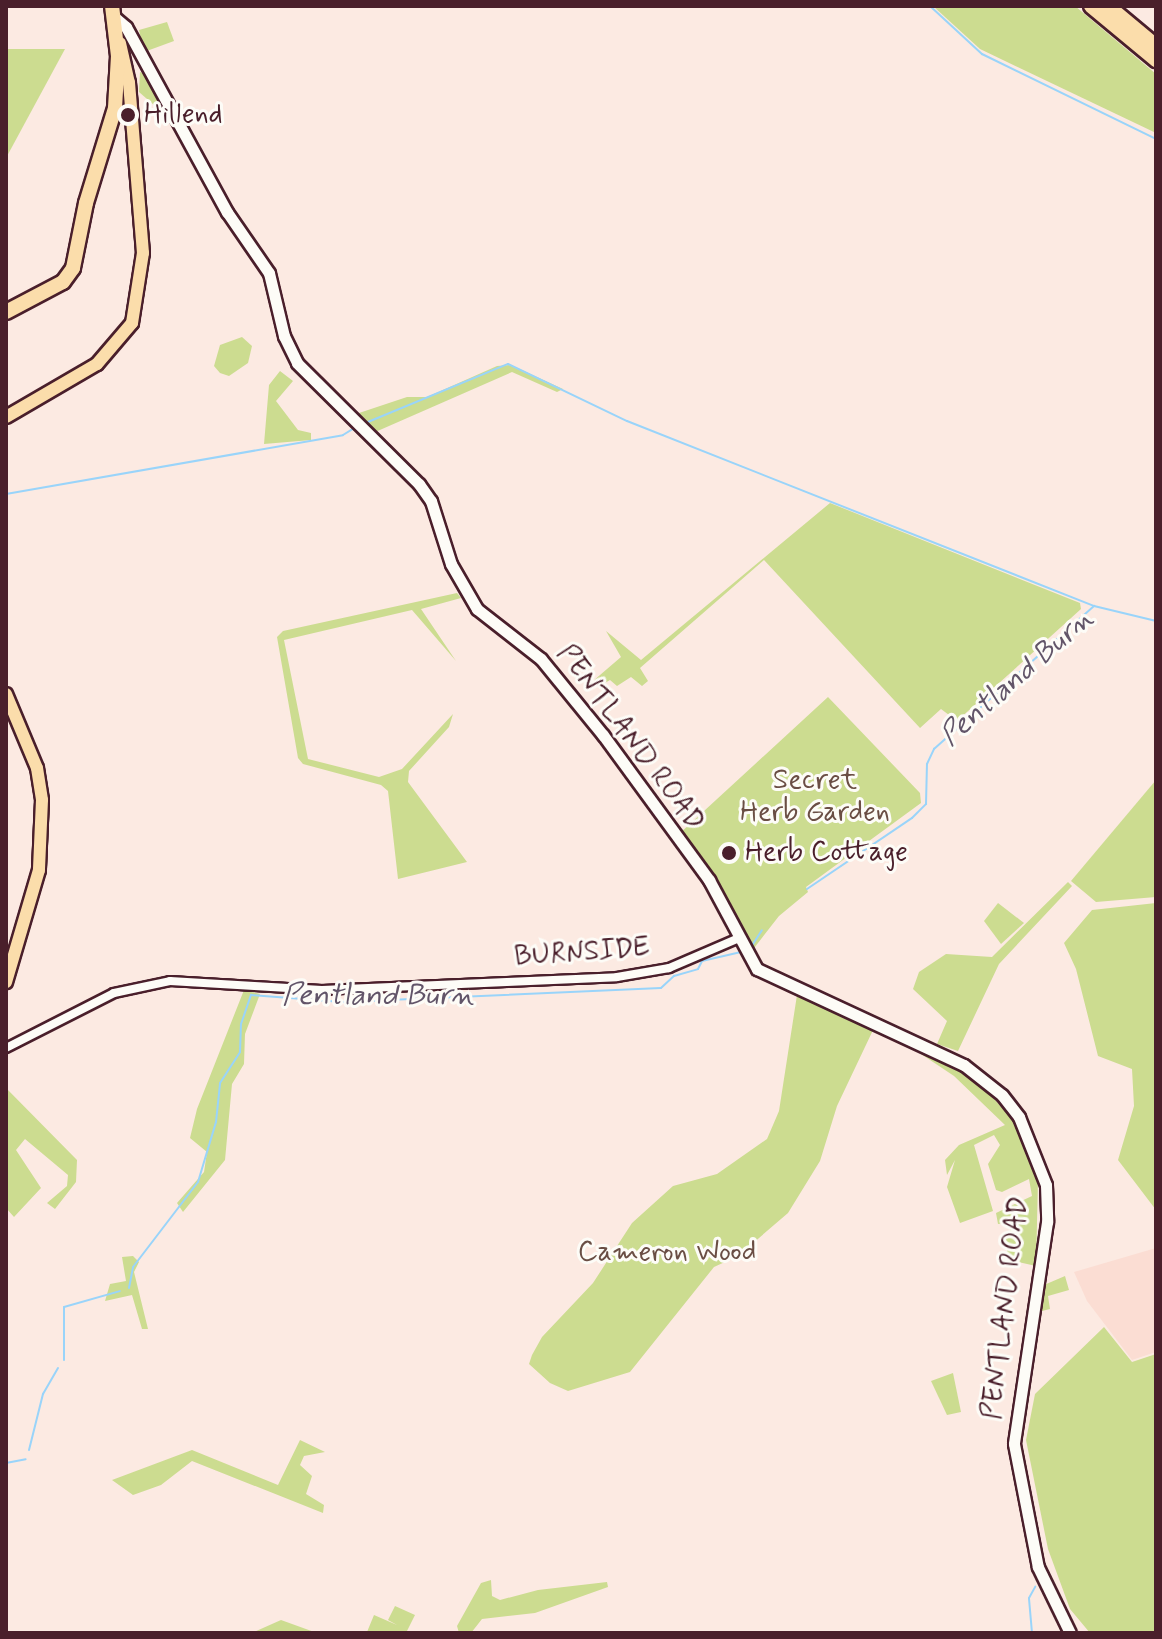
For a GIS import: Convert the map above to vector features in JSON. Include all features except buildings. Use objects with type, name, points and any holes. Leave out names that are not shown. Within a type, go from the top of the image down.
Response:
[{"type":"highway","points":[[1091,6],[1156,60]]},
{"type":"highway","points":[[1108,6],[1156,46]]},
{"type":"highway","points":[[6,312],[63,282],[73,268],[86,203],[115,108],[116,36],[112,11]]},
{"type":"main road","points":[[6,417],[111,353],[132,323],[138,301],[143,253],[126,58],[116,36]]},
{"type":"main road","points":[[6,694],[37,768],[42,800],[39,870],[6,982]]},
{"type":"street","name":"PENTLAND ROAD","points":[[112,11],[126,27],[227,212],[269,273],[289,350],[358,426],[419,484],[431,501],[451,564],[477,609],[541,659],[603,735],[643,797],[709,880],[742,947],[771,980],[964,1065],[1002,1095],[1030,1136],[1046,1185],[1047,1222],[1014,1444],[1038,1567],[1070,1633]]},
{"type":"street","name":"BURNSIDE","points":[[6,1048],[114,993],[170,981],[322,990],[617,977],[669,968],[742,947]]},
{"type":"shaded area","points":[[1156,1248],[1156,1352],[1132,1360],[1087,1301],[1074,1272]]},
{"type":"green space","points":[[933,6],[1075,6],[1156,74],[1156,133],[980,49]]},
{"type":"green space","points":[[167,22],[174,41],[144,52],[139,30]]},
{"type":"green space","points":[[6,49],[65,49],[6,158]]},
{"type":"green space","points":[[140,72],[145,74],[170,119],[139,92]]},
{"type":"green space","points":[[242,337],[252,346],[248,363],[229,376],[220,373],[214,366],[220,345]]},
{"type":"green space","points":[[511,365],[563,389],[557,392],[512,372],[373,433],[353,415],[407,397],[427,397],[497,366]]},
{"type":"green space","points":[[280,371],[293,381],[276,401],[298,430],[311,433],[311,440],[264,444],[269,385]]},
{"type":"green space","points":[[830,503],[1080,603],[1081,609],[957,721],[941,709],[920,728],[764,560],[640,668],[648,681],[642,686],[631,677],[617,686],[610,680],[598,687],[593,681],[621,657],[606,631],[641,660]]},
{"type":"green space","points":[[457,593],[461,598],[421,609],[456,661],[412,610],[284,640],[308,759],[379,777],[402,769],[453,714],[449,727],[409,771],[408,782],[467,862],[398,879],[388,791],[381,785],[303,764],[298,758],[277,637],[283,631]]},
{"type":"green space","name":"Secret Herb Garden","points":[[828,697],[920,793],[921,803],[806,887],[808,892],[779,916],[751,952],[719,883],[679,834]]},
{"type":"green space","points":[[1156,780],[1156,897],[1096,902],[1071,881]]},
{"type":"green space","points":[[1068,882],[1072,886],[999,964],[958,1051],[937,1044],[947,1021],[913,989],[919,972],[946,954],[992,957]]},
{"type":"green space","points":[[998,903],[1024,923],[1001,944],[984,921]]},
{"type":"green space","points":[[1156,903],[1156,1210],[1118,1160],[1134,1106],[1132,1069],[1098,1056],[1076,969],[1064,943],[1092,910]]},
{"type":"green space","points":[[244,990],[260,994],[245,1034],[244,1064],[232,1084],[225,1160],[183,1212],[177,1203],[204,1172],[207,1152],[190,1138],[197,1109]]},
{"type":"green space","name":"Cameron Wood","points":[[797,995],[874,1028],[837,1106],[820,1161],[788,1213],[738,1256],[714,1267],[630,1372],[568,1391],[550,1383],[529,1364],[532,1355],[542,1337],[593,1283],[632,1223],[673,1186],[717,1174],[767,1139],[779,1111]]},
{"type":"green space","points":[[915,1050],[978,1081],[1021,1129],[1038,1180],[1036,1266],[1009,1260],[1004,1235],[1010,1233],[1010,1223],[998,1224],[996,1213],[1032,1196],[1029,1179],[1002,1192],[996,1190],[988,1164],[1000,1145],[994,1135],[974,1145],[993,1211],[960,1223],[947,1187],[955,1160],[947,1175],[945,1160],[959,1145],[1005,1125],[954,1076]]},
{"type":"green space","points":[[6,1088],[77,1160],[76,1182],[55,1209],[47,1203],[67,1186],[68,1175],[25,1139],[16,1150],[41,1188],[14,1217],[6,1208]]},
{"type":"green space","points":[[133,1256],[139,1262],[134,1272],[148,1329],[142,1329],[132,1295],[105,1301],[110,1284],[126,1281],[122,1257]]},
{"type":"green space","points":[[1065,1276],[1069,1290],[1048,1296],[1050,1309],[1038,1312],[1044,1285]]},
{"type":"green space","points":[[1104,1327],[1132,1362],[1156,1354],[1156,1633],[1090,1633],[1070,1609],[1048,1549],[1026,1440],[1035,1394]]},
{"type":"green space","points":[[953,1373],[961,1412],[947,1415],[931,1381]]},
{"type":"green space","points":[[300,1440],[325,1452],[304,1456],[300,1465],[312,1476],[306,1494],[324,1505],[323,1513],[192,1461],[161,1485],[133,1495],[112,1480],[192,1450],[278,1485]]},
{"type":"green space","points":[[491,1580],[492,1596],[500,1600],[538,1590],[607,1582],[608,1587],[535,1613],[482,1619],[471,1633],[459,1633],[457,1626],[481,1583]]},
{"type":"green space","points":[[395,1606],[415,1615],[406,1633],[367,1632],[374,1615],[397,1625],[388,1620]]},
{"type":"green space","points":[[281,1620],[317,1633],[252,1633]]},
{"type":"waterway","points":[[930,6],[982,54],[1156,139]]},
{"type":"waterway","points":[[363,424],[508,364],[627,421],[1094,606]]},
{"type":"waterway","points":[[6,494],[343,435],[354,428]]},
{"type":"waterway","name":"Pentland Burn","points":[[807,889],[912,818],[926,804],[927,764],[934,749],[1094,606],[1156,621]]},
{"type":"waterway","name":"Pentland Burn","points":[[751,947],[762,930]]},
{"type":"waterway","name":"Pentland Burn","points":[[129,1288],[133,1267],[198,1182],[216,1122],[220,1083],[240,1052],[241,1024],[251,995],[342,1002],[661,988],[674,976],[698,969],[702,961],[741,952]]},
{"type":"waterway","name":"Pentland Burn","points":[[64,1360],[64,1307],[120,1291]]},
{"type":"waterway","name":"Pentland Burn","points":[[29,1450],[43,1394],[58,1368]]},
{"type":"waterway","name":"Pentland Burn","points":[[6,1463],[26,1459]]},
{"type":"waterway","points":[[1032,1633],[1029,1598],[1035,1587]]},
{"type":"place","name":"Hillend","points":[[128,115]]},
{"type":"place","name":"Herb Cottage","points":[[729,853]]}]
